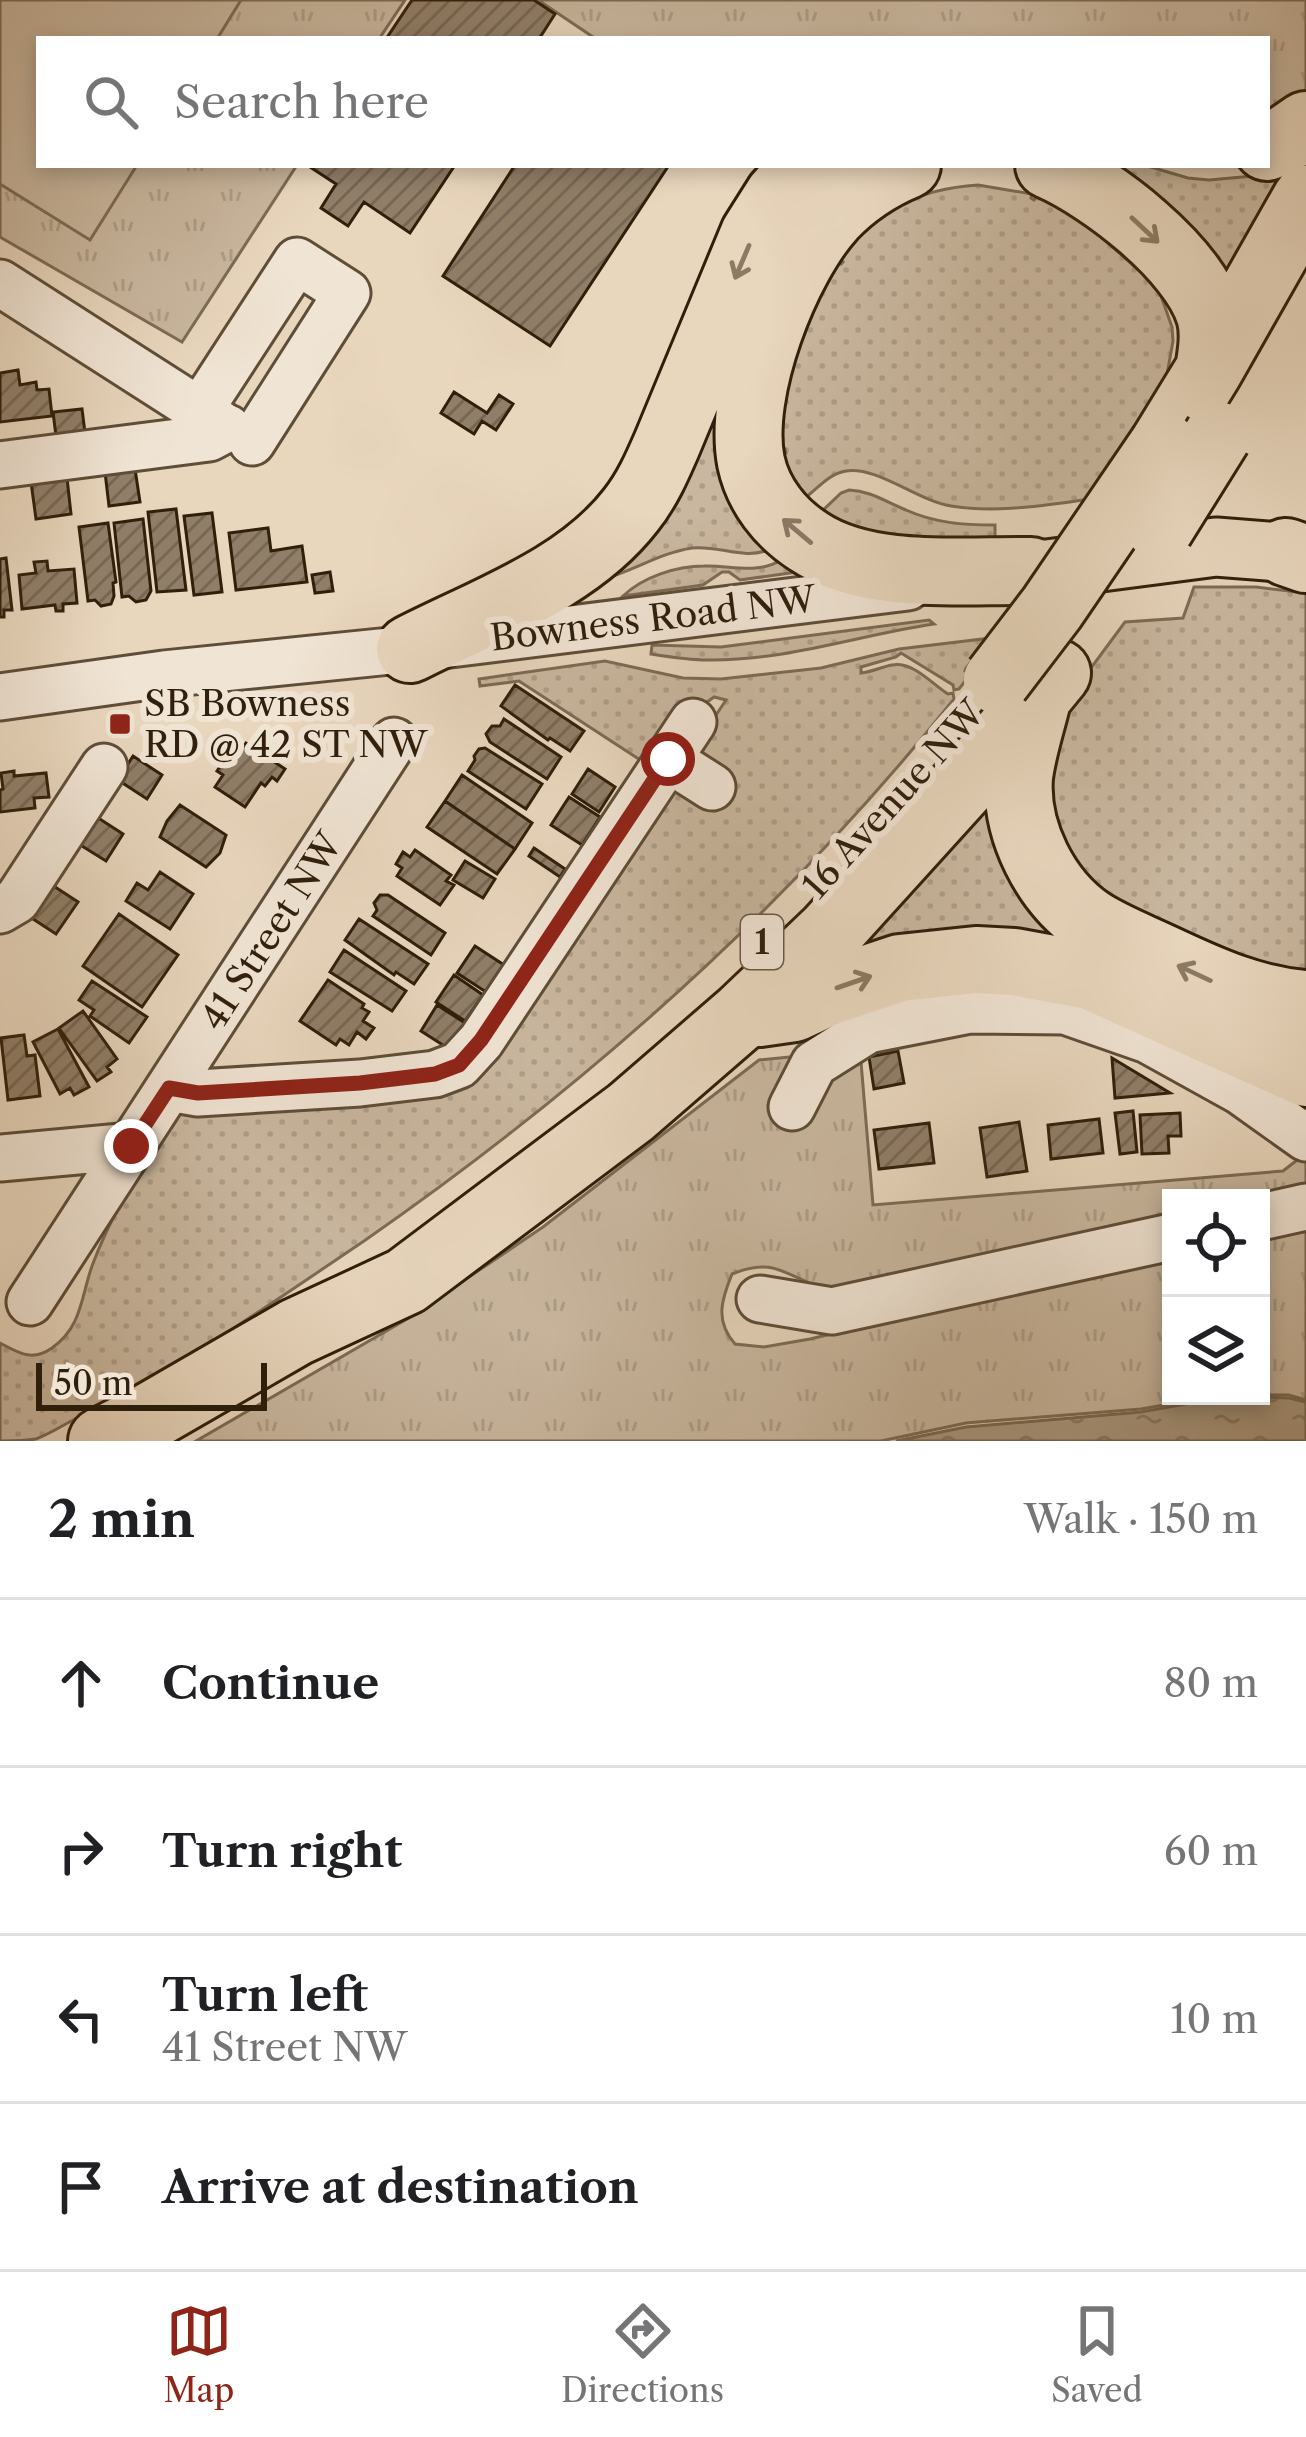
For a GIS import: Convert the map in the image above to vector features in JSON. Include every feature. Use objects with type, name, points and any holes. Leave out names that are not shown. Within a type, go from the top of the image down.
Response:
[{"type":"highway","points":[[1270,146],[1306,125]]},
{"type":"highway","points":[[410,649],[575,563],[631,510],[667,444],[754,234],[803,168]]},
{"type":"highway","points":[[901,168],[850,199],[821,230],[800,263],[758,370],[749,425],[752,467],[764,496],[784,520],[809,542],[838,555],[886,568],[1031,572]]},
{"type":"highway","points":[[1055,168],[1118,207],[1186,274],[1211,319],[1209,370]]},
{"type":"highway","name":"16 Avenue NW","points":[[102,1441],[296,1332],[406,1281],[631,1112],[743,1016],[849,912],[970,778],[1030,684],[1164,521],[1209,370],[1306,199]]},
{"type":"highway","name":"16 Avenue NW","points":[[1191,440],[1306,280]]},
{"type":"highway","points":[[1030,684],[1020,799],[1033,851],[1056,890],[1108,932],[1217,984],[1263,999],[1306,1004]]},
{"type":"highway","name":"16 Avenue NW","points":[[296,1332],[373,1256],[522,1152],[619,1072],[776,928],[867,832],[1030,684]]},
{"type":"highway","points":[[743,1016],[794,1008],[900,968],[976,960],[1015,962],[1090,976],[1306,1073]]},
{"type":"main road","name":"Bowness Road NW","points":[[1031,572],[1216,547],[1299,555]]},
{"type":"street","points":[[0,283],[238,434],[0,465]]},
{"type":"street","name":"Bowness Road NW","points":[[0,697],[1031,572]]},
{"type":"street","points":[[169,1088],[198,1093],[329,1086],[453,1069],[481,1040],[693,722]]},
{"type":"street","name":"41 Street NW","points":[[30,1302],[394,742]]},
{"type":"street","points":[[668,759],[712,787]]},
{"type":"street","points":[[0,910],[17,900],[104,767]]},
{"type":"street","points":[[792,1107],[814,1064],[868,1030],[970,1010],[1065,1011],[1148,1040],[1240,1091],[1306,1138]]},
{"type":"street","points":[[0,1158],[131,1146]]},
{"type":"street","points":[[1270,1215],[1306,1207]]},
{"type":"street","points":[[760,1299],[832,1311],[1162,1239]]},
{"type":"green space","points":[[0,0],[405,0],[381,36],[36,36],[36,168],[295,168],[182,342],[0,237]]},
{"type":"green space","points":[[0,0],[241,0],[219,36],[36,36],[36,168],[135,168],[90,240],[0,184]]},
{"type":"green space","points":[[538,0],[1306,0],[1306,104],[1270,126],[1270,36],[592,36]]},
{"type":"green space","points":[[1291,164],[1234,284],[1113,168],[1154,168],[1209,180],[1253,176]]},
{"type":"green space","points":[[978,185],[1032,194],[1034,200],[1037,196],[1083,221],[1143,274],[1160,293],[1172,327],[1166,380],[1099,498],[969,508],[938,503],[871,474],[846,471],[801,501],[782,454],[786,453],[782,449],[785,401],[805,329],[837,263],[843,262],[839,259],[868,227],[900,205],[936,191]]},
{"type":"green space","points":[[738,330],[768,550],[692,548],[600,580]]},
{"type":"green space","points":[[849,490],[938,520],[995,525],[995,539],[903,550],[820,513]]},
{"type":"green space","points":[[781,560],[797,572],[740,580],[722,572],[703,585],[623,596],[671,570],[753,568]]},
{"type":"green space","points":[[1194,587],[1306,593],[1306,987],[1097,903],[1044,815],[1062,707],[1125,622],[1183,618]]},
{"type":"green space","points":[[929,620],[934,624],[766,656],[701,660],[651,654],[652,645],[721,647]]},
{"type":"green space","points":[[991,638],[966,668],[970,675],[959,689],[901,653],[861,667],[861,673],[907,666],[953,693],[954,699],[822,851],[603,1058],[446,1182],[189,1356],[41,1437],[0,1441],[0,1343],[38,1355],[69,1331],[115,1214],[181,1110],[422,1083],[694,748],[726,700],[714,697],[699,708],[651,767],[519,681],[480,686],[479,679],[605,661],[683,678],[721,679],[821,668],[899,649]]},
{"type":"green space","points":[[987,791],[1081,941],[836,956]]},
{"type":"green space","points":[[860,1050],[873,1205],[1283,1171],[1301,1157],[1306,1157],[1306,1189],[1270,1195],[1270,1189],[1162,1189],[1162,1220],[855,1292],[821,1288],[776,1269],[745,1269],[732,1274],[723,1302],[722,1319],[735,1344],[764,1347],[1162,1256],[1164,1405],[966,1423],[881,1441],[196,1441],[407,1319],[543,1227],[759,1060]]},
{"type":"green space","points":[[1306,1222],[1306,1400],[1270,1395],[1270,1231]]},
{"type":"water","points":[[1270,1397],[1289,1398],[1306,1402],[1306,1441],[896,1441],[966,1427],[1180,1405],[1270,1405]]},
{"type":"building","points":[[412,0],[534,0],[555,14],[541,36],[388,36]]},
{"type":"building","points":[[312,168],[453,168],[410,233],[364,202],[348,226],[321,208],[336,184]]},
{"type":"building","points":[[513,168],[667,168],[550,346],[443,276]]},
{"type":"building","points":[[18,370],[20,385],[36,382],[37,390],[49,389],[52,416],[0,422],[0,373]]},
{"type":"building","points":[[454,392],[487,413],[499,395],[513,404],[496,430],[482,421],[474,434],[441,413]]},
{"type":"building","points":[[82,409],[86,441],[57,444],[53,412]]},
{"type":"building","points":[[135,469],[140,502],[109,506],[105,472]]},
{"type":"building","points":[[67,478],[71,514],[36,519],[31,482]]},
{"type":"building","points":[[176,509],[186,590],[157,592],[148,512]]},
{"type":"building","points":[[212,513],[222,592],[194,595],[184,516]]},
{"type":"building","points":[[143,519],[151,591],[146,600],[136,602],[122,597],[114,523]]},
{"type":"building","points":[[108,523],[116,582],[111,604],[101,606],[88,601],[79,527]]},
{"type":"building","points":[[268,528],[271,551],[302,546],[307,582],[236,590],[229,533]]},
{"type":"building","points":[[6,558],[12,610],[4,610],[0,617],[0,559]]},
{"type":"building","points":[[47,561],[48,571],[74,569],[77,603],[63,604],[63,611],[56,611],[55,605],[22,609],[19,575],[36,573],[34,562]]},
{"type":"building","points":[[330,572],[333,591],[315,593],[312,575]]},
{"type":"building","points":[[515,685],[584,731],[570,751],[501,706]]},
{"type":"building","points":[[504,719],[561,757],[547,779],[490,742],[486,734]]},
{"type":"building","points":[[246,743],[285,769],[277,781],[272,777],[265,786],[261,783],[245,807],[215,787],[223,775],[217,771],[233,747],[240,752]]},
{"type":"building","points":[[485,748],[542,784],[526,809],[468,771],[479,749]]},
{"type":"building","points":[[133,756],[162,775],[147,799],[118,780]]},
{"type":"building","points":[[588,769],[615,787],[599,812],[572,794]]},
{"type":"building","points":[[14,771],[14,776],[46,773],[49,797],[34,798],[35,808],[0,812],[1,773]]},
{"type":"building","points":[[462,775],[532,823],[515,849],[445,801]]},
{"type":"building","points":[[569,797],[600,817],[582,845],[551,825]]},
{"type":"building","points":[[445,801],[515,849],[497,874],[427,827]]},
{"type":"building","points":[[180,805],[226,835],[220,853],[206,867],[160,837]]},
{"type":"building","points":[[92,814],[123,834],[106,861],[74,841]]},
{"type":"building","points":[[534,848],[565,869],[560,877],[529,856]]},
{"type":"building","points":[[415,850],[451,875],[446,881],[454,885],[440,905],[397,876],[402,868],[396,864],[403,852],[410,857]]},
{"type":"building","points":[[465,861],[495,879],[483,898],[453,880]]},
{"type":"building","points":[[160,872],[193,894],[170,929],[126,901],[137,883],[148,890]]},
{"type":"building","points":[[49,883],[78,902],[56,934],[27,915]]},
{"type":"building","points":[[380,895],[388,895],[445,933],[431,955],[373,916]]},
{"type":"building","points":[[119,914],[178,955],[142,1007],[83,966]]},
{"type":"building","points":[[359,919],[428,964],[414,984],[345,940]]},
{"type":"building","points":[[475,946],[504,965],[486,992],[457,973]]},
{"type":"building","points":[[344,950],[406,991],[392,1011],[330,972]]},
{"type":"building","points":[[454,975],[483,995],[465,1021],[436,1002]]},
{"type":"building","points":[[328,980],[364,1004],[362,1008],[369,1012],[363,1021],[374,1028],[366,1039],[357,1032],[349,1045],[340,1039],[336,1045],[300,1021]]},
{"type":"building","points":[[92,981],[147,1017],[129,1043],[90,1016],[94,1010],[79,1000]]},
{"type":"building","points":[[437,1005],[465,1023],[449,1049],[421,1031]]},
{"type":"building","points":[[83,1011],[117,1059],[107,1067],[111,1072],[97,1081],[59,1028]]},
{"type":"building","points":[[58,1029],[89,1087],[74,1095],[70,1088],[60,1094],[33,1042]]},
{"type":"building","points":[[24,1035],[27,1056],[35,1055],[40,1096],[8,1100],[1,1038]]},
{"type":"building","points":[[898,1051],[904,1083],[874,1089],[869,1057]]},
{"type":"building","points":[[1112,1058],[1170,1093],[1115,1098]]},
{"type":"building","points":[[1133,1111],[1137,1152],[1120,1154],[1115,1113]]},
{"type":"building","points":[[1180,1113],[1181,1136],[1168,1136],[1169,1153],[1142,1154],[1140,1115]]},
{"type":"building","points":[[1099,1119],[1103,1153],[1051,1159],[1048,1125]]},
{"type":"building","points":[[1019,1122],[1027,1171],[987,1177],[980,1128]]},
{"type":"building","points":[[929,1123],[934,1163],[879,1169],[874,1130]]},
{"type":"place","name":"SB Bowness RD @ 42 ST NW","points":[[120,724]]},
{"type":"route","points":[[131,1146],[169,1088],[198,1093],[360,1083],[435,1074],[459,1065],[481,1040],[668,759]]}]
